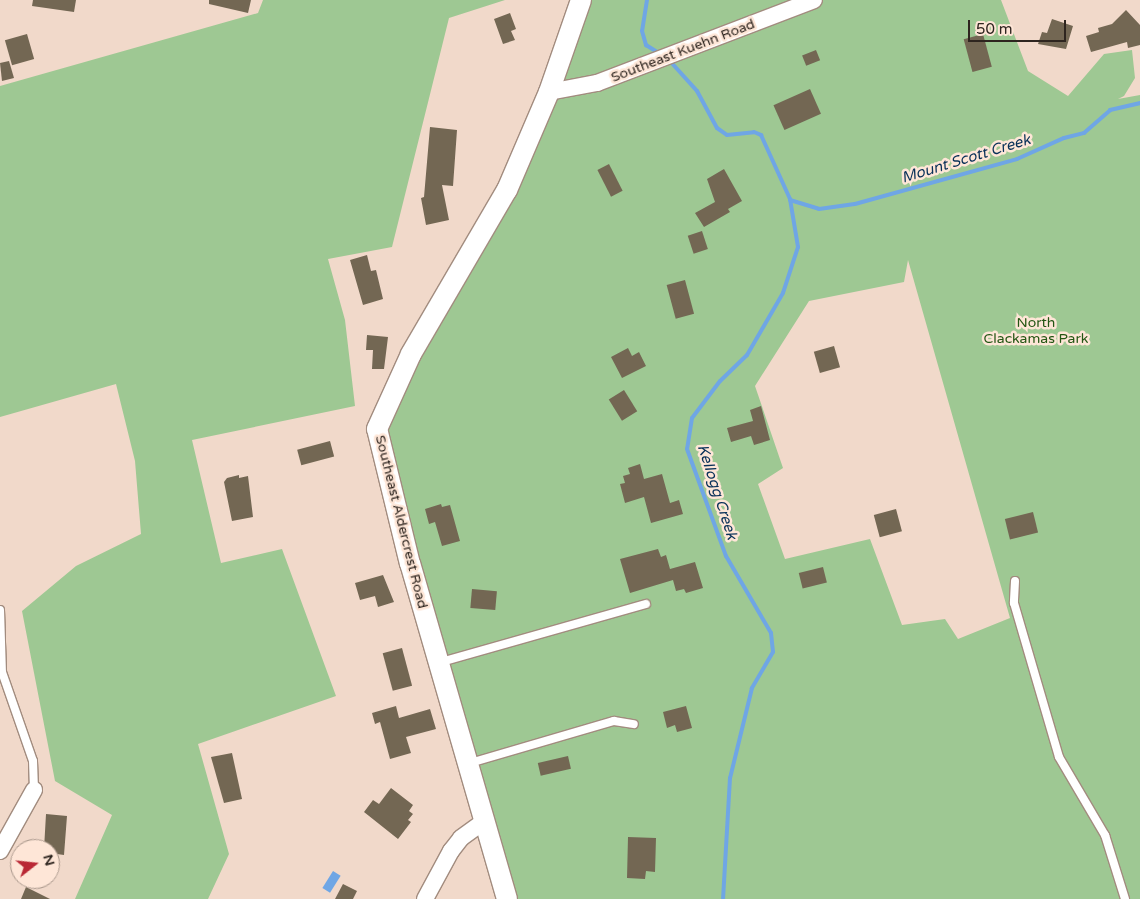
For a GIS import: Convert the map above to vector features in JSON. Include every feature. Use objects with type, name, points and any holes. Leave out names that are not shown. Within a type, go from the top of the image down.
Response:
[{"type":"street","name":"Southeast Aldercrest Road","points":[[507,899],[393,499],[377,429],[411,354],[507,190],[549,92],[581,0]]},
{"type":"street","name":"Southeast Kuehn Road","points":[[549,92],[580,88],[700,46],[814,0]]},
{"type":"street","points":[[0,851],[34,790]]},
{"type":"street","points":[[425,899],[451,851],[466,834],[484,822]]},
{"type":"lane","points":[[1016,581],[1014,603],[1059,757],[1096,816],[1110,848],[1125,899]]},
{"type":"lane","points":[[439,663],[646,604]]},
{"type":"lane","points":[[0,610],[2,672],[33,761],[34,790]]},
{"type":"lane","points":[[468,764],[614,721],[634,724]]},
{"type":"green space","points":[[263,0],[505,0],[449,18],[392,247],[328,259],[345,320],[355,406],[192,440],[221,563],[282,549],[336,696],[198,744],[229,854],[208,899],[75,899],[112,815],[55,781],[22,611],[76,566],[141,534],[135,461],[116,384],[0,417],[0,86],[258,13]]},
{"type":"green space","name":"North Clackamas Park","points":[[583,0],[1001,0],[1028,71],[1068,96],[1104,54],[1132,50],[1135,78],[1124,96],[1118,99],[1140,95],[1140,899],[511,899],[384,443],[384,421],[514,191]],"holes":[[[908,260],[1010,618],[958,639],[945,619],[902,625],[870,539],[785,559],[758,484],[783,468],[755,386],[809,301],[904,282]]]},
{"type":"water","points":[[333,871],[341,876],[330,893],[322,888]]},
{"type":"building","points":[[33,0],[76,0],[74,12],[32,6]]},
{"type":"building","points":[[209,0],[251,0],[248,13],[209,4]]},
{"type":"building","points":[[1126,10],[1140,25],[1140,45],[1128,48],[1127,42],[1091,52],[1086,36],[1099,32],[1098,28],[1112,24]]},
{"type":"building","points":[[510,13],[516,29],[511,31],[515,40],[503,44],[494,19]]},
{"type":"building","points":[[1052,19],[1073,26],[1066,49],[1038,44],[1042,32],[1047,33]]},
{"type":"building","points":[[27,34],[34,59],[12,65],[5,40]]},
{"type":"building","points":[[983,34],[992,67],[972,72],[964,39]]},
{"type":"building","points":[[816,50],[820,60],[806,66],[802,56]]},
{"type":"building","points":[[9,61],[14,78],[2,81],[0,63]]},
{"type":"building","points":[[810,89],[821,114],[784,130],[773,105]]},
{"type":"building","points":[[430,127],[457,130],[453,186],[442,185],[449,220],[426,225],[421,198],[424,197]]},
{"type":"building","points":[[609,164],[623,191],[611,197],[597,170]]},
{"type":"building","points":[[724,169],[742,201],[728,209],[730,212],[704,227],[695,213],[715,202],[707,179]]},
{"type":"building","points":[[702,231],[708,249],[694,254],[688,236]]},
{"type":"building","points":[[367,255],[371,271],[376,270],[383,299],[363,305],[350,260]]},
{"type":"building","points":[[685,280],[694,314],[676,319],[667,285]]},
{"type":"building","points":[[367,335],[388,337],[384,369],[372,369],[373,350],[366,350]]},
{"type":"building","points":[[834,346],[840,367],[820,373],[814,352]]},
{"type":"building","points":[[628,348],[632,356],[639,352],[646,366],[622,378],[611,357]]},
{"type":"building","points":[[624,390],[637,411],[622,421],[609,400]]},
{"type":"building","points":[[761,406],[770,440],[754,445],[751,436],[731,442],[727,428],[753,421],[750,410]]},
{"type":"building","points":[[330,441],[334,456],[301,465],[297,450]]},
{"type":"building","points":[[640,464],[644,479],[662,474],[670,503],[679,500],[683,514],[651,523],[644,497],[625,503],[620,484],[625,483],[623,476],[630,474],[628,468]]},
{"type":"building","points":[[239,475],[239,478],[248,476],[253,517],[232,521],[224,482],[227,478]]},
{"type":"building","points":[[441,504],[442,507],[450,505],[460,541],[442,546],[435,522],[429,524],[425,509]]},
{"type":"building","points":[[896,509],[902,531],[880,537],[874,515]]},
{"type":"building","points":[[1033,512],[1038,532],[1010,539],[1005,519]]},
{"type":"building","points":[[658,549],[661,557],[666,555],[670,569],[695,562],[703,588],[686,593],[684,589],[676,591],[673,580],[630,593],[620,559]]},
{"type":"building","points":[[823,567],[827,583],[803,589],[799,573]]},
{"type":"building","points":[[383,575],[394,602],[378,607],[375,596],[360,600],[355,583]]},
{"type":"building","points":[[472,589],[497,591],[495,610],[470,608]]},
{"type":"building","points":[[402,648],[412,686],[393,691],[383,653]]},
{"type":"building","points":[[396,706],[399,718],[430,709],[436,729],[406,737],[411,753],[390,759],[380,722],[375,724],[372,713]]},
{"type":"building","points":[[686,706],[692,728],[677,732],[675,725],[667,728],[663,712]]},
{"type":"building","points":[[232,753],[242,799],[224,803],[211,757]]},
{"type":"building","points":[[568,756],[571,769],[541,776],[538,763]]},
{"type":"building","points":[[391,788],[413,805],[409,811],[413,814],[408,820],[411,822],[398,839],[364,812],[373,800],[379,804]]},
{"type":"building","points":[[46,814],[67,816],[64,855],[60,854],[60,839],[45,839]]},
{"type":"building","points":[[628,837],[656,838],[655,872],[646,871],[645,879],[627,878]]},
{"type":"building","points":[[343,884],[357,891],[353,899],[335,899]]},
{"type":"building","points":[[25,889],[30,889],[50,899],[21,899]]},
{"type":"waterway","name":"Kellogg Creek","points":[[647,0],[642,31],[646,45],[659,53]]},
{"type":"waterway","name":"Kellogg Creek","points":[[669,60],[697,91],[717,128],[727,135],[754,132],[761,135],[790,199],[798,247],[783,293],[747,355],[720,381],[692,418],[687,449],[726,556],[771,633],[773,652],[752,688],[730,778],[723,899]]},
{"type":"waterway","name":"Mount Scott Creek","points":[[790,200],[819,209],[855,204],[1017,159],[1064,138],[1084,133],[1110,110],[1140,103]]}]
